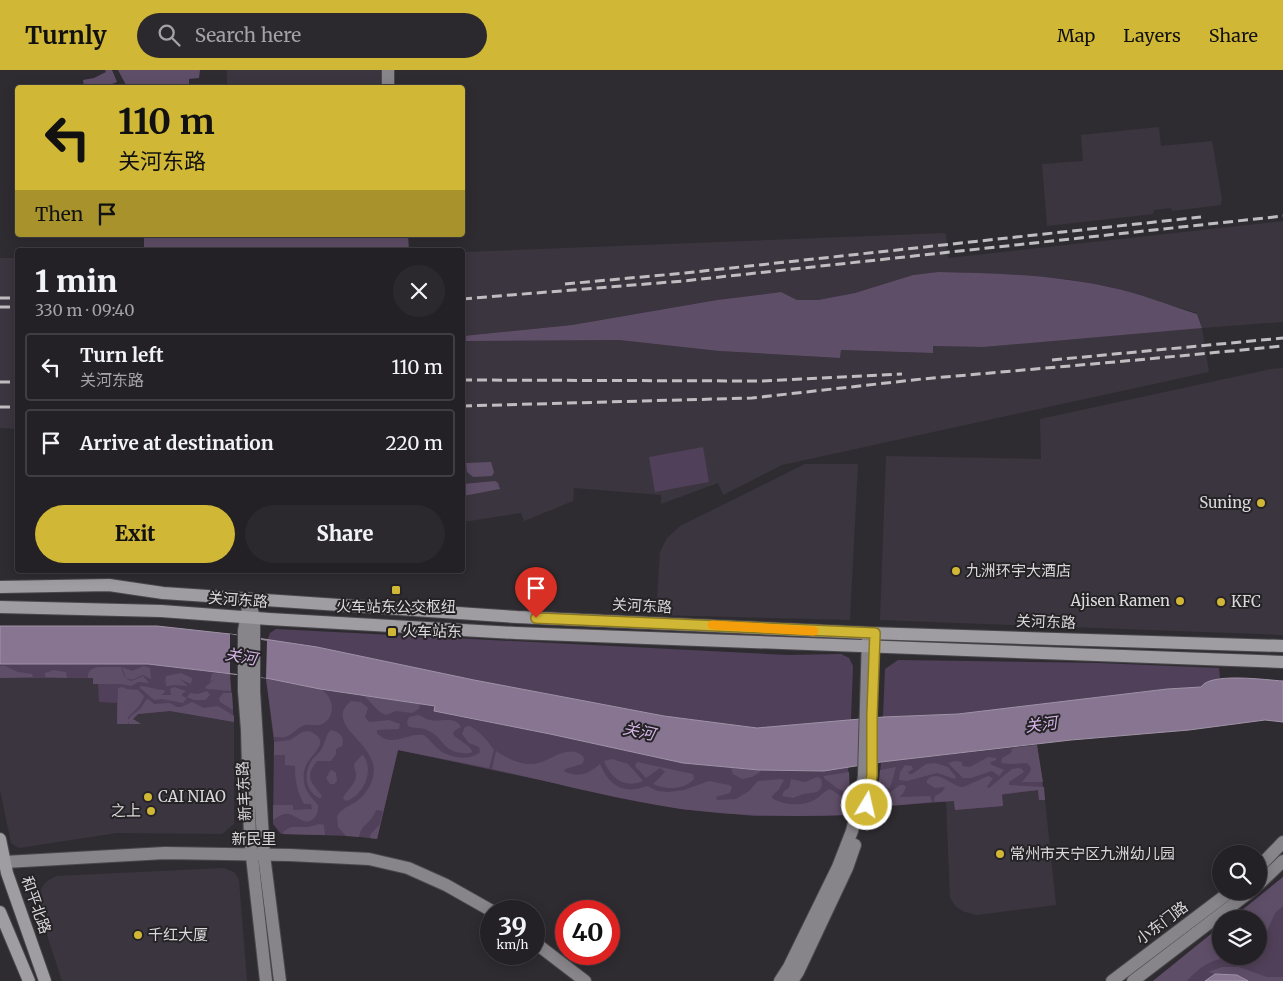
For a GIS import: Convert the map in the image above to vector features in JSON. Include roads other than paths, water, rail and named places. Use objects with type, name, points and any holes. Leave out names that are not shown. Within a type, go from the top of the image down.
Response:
[{"type":"main road","name":"关河东路","points":[[0,588],[109,585],[163,593],[517,617],[871,633],[1283,646]]},
{"type":"main road","name":"关河东路","points":[[0,607],[161,611],[516,633],[1283,662]]},
{"type":"main road","name":"和平北路","points":[[0,839],[7,873],[45,981]]},
{"type":"main road","points":[[0,912],[29,981]]},
{"type":"street","points":[[388,70],[388,85]]},
{"type":"street","points":[[249,599],[250,617]]},
{"type":"street","name":"新丰东路","points":[[250,617],[249,691],[257,855],[266,981]]},
{"type":"street","points":[[792,981],[847,868],[860,834],[868,776],[871,633]]},
{"type":"street","points":[[780,981],[789,968],[838,867],[852,831],[868,776]]},
{"type":"street","points":[[1267,859],[1283,842]]},
{"type":"street","name":"新民里","points":[[5,862],[165,853],[369,859],[408,868],[454,889],[480,904]]},
{"type":"street","name":"新丰东路","points":[[257,855],[280,981]]},
{"type":"street","points":[[1267,876],[1283,861]]},
{"type":"street","name":"小东门路","points":[[1112,981],[1219,900]]},
{"type":"street","name":"小东门路","points":[[1133,981],[1239,900]]},
{"type":"street","points":[[545,950],[585,981]]},
{"type":"water","name":"关河","points":[[0,626],[157,626],[230,634],[317,647],[474,680],[664,716],[757,728],[883,717],[958,714],[1167,689],[1201,687],[1206,682],[1226,678],[1283,681],[1283,722],[1265,720],[1189,730],[1071,740],[881,762],[824,771],[759,770],[683,763],[434,711],[435,706],[320,689],[266,678],[148,664],[0,664]]},
{"type":"water","points":[[1215,974],[1237,975],[1248,981],[1205,981]]},
{"type":"railway","points":[[465,299],[683,281],[1283,216]]},
{"type":"railway","points":[[565,284],[685,273],[1201,217]]},
{"type":"railway","points":[[0,298],[15,298]]},
{"type":"railway","points":[[0,307],[15,307]]},
{"type":"railway","points":[[1052,360],[1283,338]]},
{"type":"railway","points":[[465,406],[752,398],[922,379],[1283,346]]},
{"type":"railway","points":[[465,380],[763,381],[902,374]]},
{"type":"railway","points":[[0,382],[15,382]]},
{"type":"railway","points":[[0,407],[15,407]]},
{"type":"place","name":"Suning","points":[[1261,503]]},
{"type":"place","name":"九洲环宇大酒店","points":[[956,571]]},
{"type":"place","name":"火车站东公交枢纽","points":[[396,590]]},
{"type":"place","name":"Ajisen Ramen","points":[[1180,601]]},
{"type":"place","name":"KFC","points":[[1221,602]]},
{"type":"place","name":"火车站东","points":[[392,632]]},
{"type":"place","name":"CAI NIAO","points":[[148,797]]},
{"type":"place","name":"之上","points":[[151,811]]},
{"type":"place","name":"常州市天宁区九洲幼儿园","points":[[1000,854]]},
{"type":"place","name":"千红大厦","points":[[138,935]]}]
